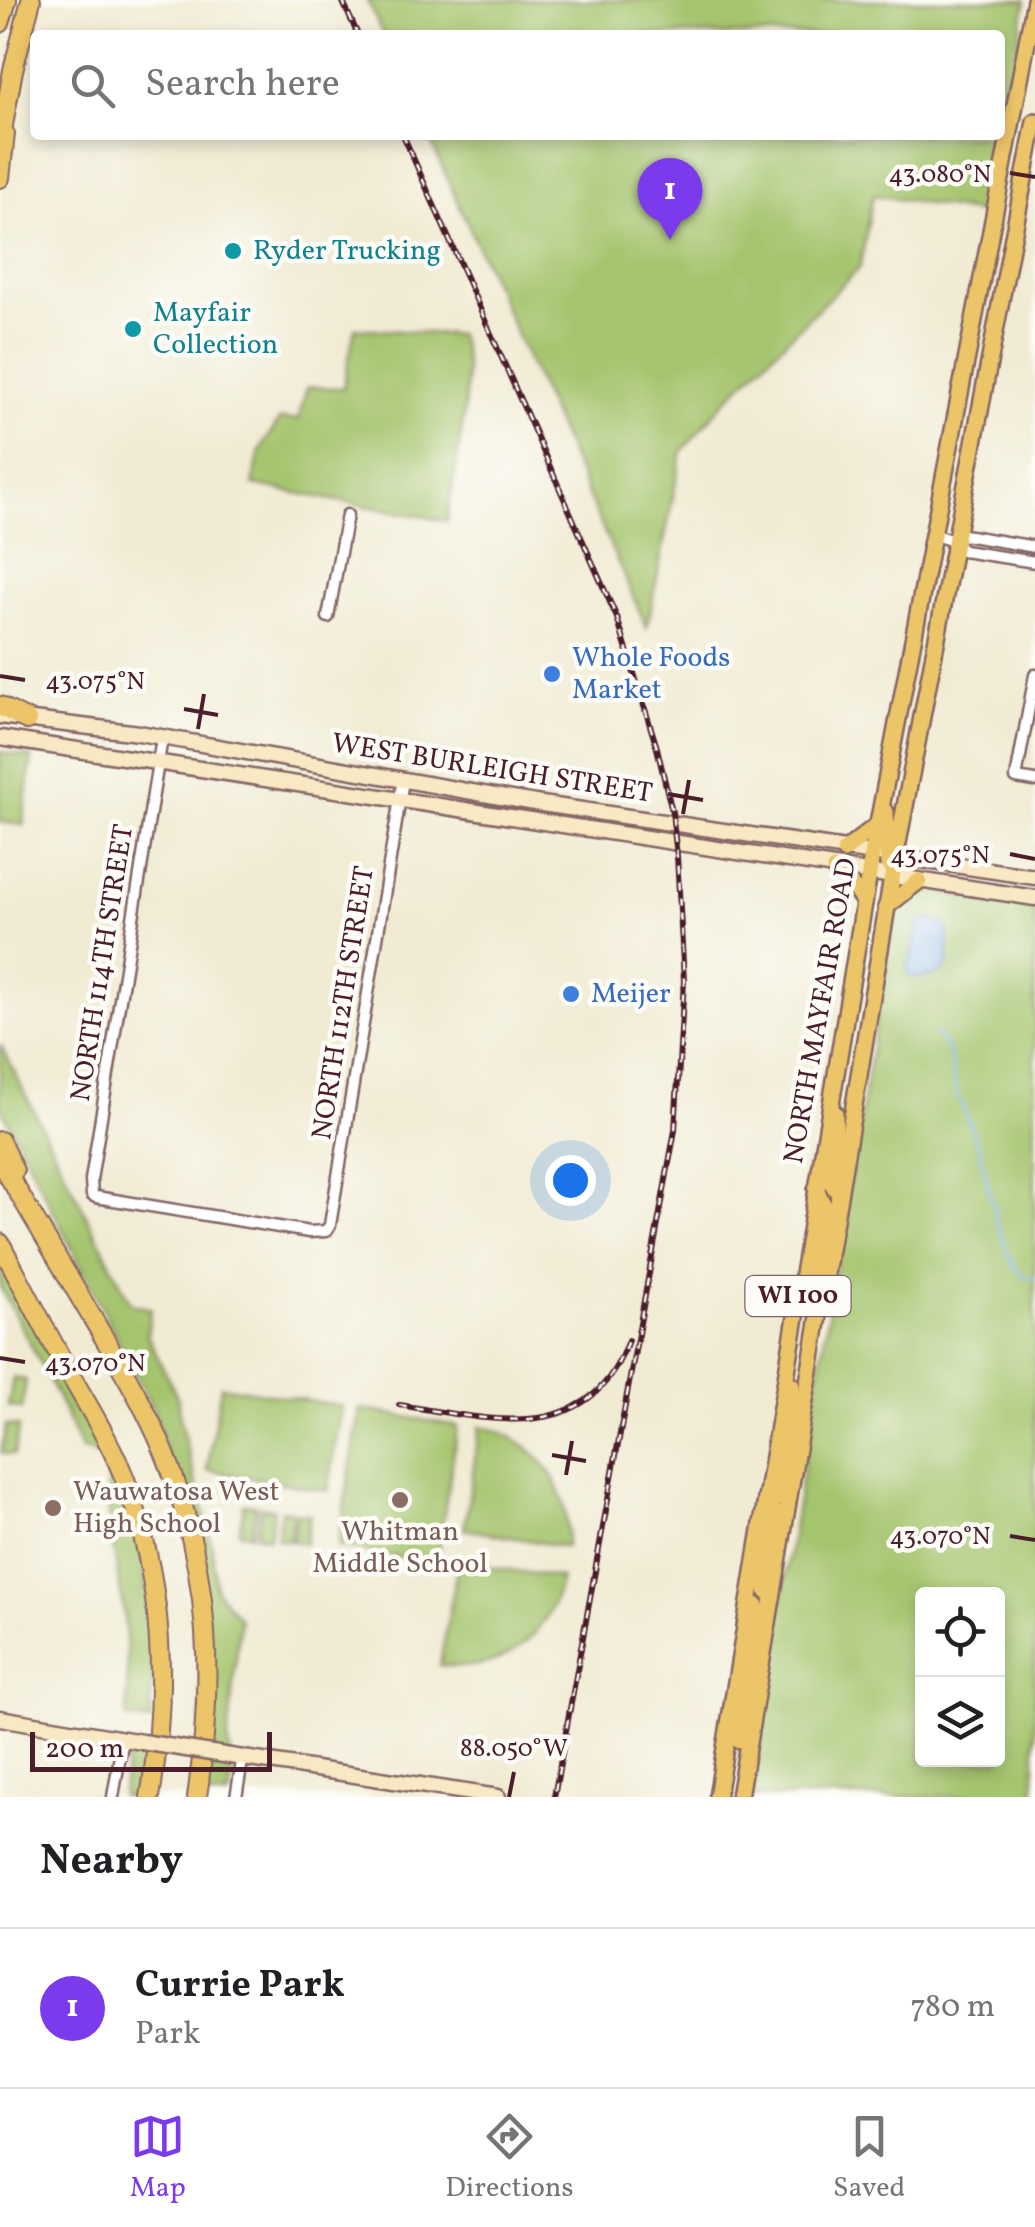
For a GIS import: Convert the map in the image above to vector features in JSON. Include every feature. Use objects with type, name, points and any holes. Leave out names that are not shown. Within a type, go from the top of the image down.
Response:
[{"type":"highway","points":[[0,23],[7,0]]},
{"type":"highway","points":[[0,142],[31,0]]},
{"type":"highway","points":[[0,178],[12,76]]},
{"type":"highway","points":[[0,706],[28,720]]},
{"type":"highway","points":[[0,1141],[36,1222]]},
{"type":"highway","points":[[0,1162],[139,1399],[170,1467],[181,1503],[207,1636],[209,1689],[197,1797]]},
{"type":"highway","points":[[0,1243],[120,1468],[139,1523],[162,1663],[160,1738],[150,1797]]},
{"type":"main road","name":"NORTH MAYFAIR ROAD","points":[[884,857],[878,824],[1035,0]]},
{"type":"main road","name":"NORTH MAYFAIR ROAD","points":[[884,857],[953,541],[1035,124]]},
{"type":"main road","name":"WEST BURLEIGH STREET","points":[[0,716],[162,738],[844,851],[1035,877]]},
{"type":"main road","name":"WEST BURLEIGH STREET","points":[[0,738],[1035,898]]},
{"type":"main road","points":[[881,937],[879,876],[888,825],[884,793]]},
{"type":"main road","points":[[844,851],[878,824]]},
{"type":"main road","points":[[834,869],[864,902]]},
{"type":"main road","name":"NORTH MAYFAIR ROAD","points":[[717,1797],[864,902],[879,876]]},
{"type":"main road","name":"NORTH MAYFAIR ROAD","points":[[739,1797],[886,907],[879,876]]},
{"type":"main road","points":[[886,907],[918,881]]},
{"type":"main road","points":[[832,1094],[836,1122],[831,1182],[840,1194]]},
{"type":"main road","points":[[813,1348],[813,1281],[825,1208],[816,1189]]},
{"type":"main road","points":[[787,1502],[779,1482],[792,1410],[792,1338]]},
{"type":"main road","points":[[766,1498],[774,1516],[765,1569],[766,1629]]},
{"type":"main road","points":[[727,1797],[756,1632],[756,1561]]},
{"type":"main road","points":[[0,1721],[498,1797]]},
{"type":"street","points":[[1012,122],[1035,124]]},
{"type":"street","points":[[328,617],[347,514]]},
{"type":"street","points":[[932,534],[953,541],[963,550],[1035,562]]},
{"type":"street","points":[[953,541],[964,535],[1035,548]]},
{"type":"street","points":[[1035,675],[1016,778],[1035,782]]},
{"type":"street","name":"NORTH 114TH STREET","points":[[162,738],[90,1180],[92,1195],[310,1232],[326,1231]]},
{"type":"street","name":"NORTH 112TH STREET","points":[[326,1231],[340,1166],[402,780]]},
{"type":"street","points":[[113,1797],[123,1738]]},
{"type":"street","points":[[236,1797],[243,1756]]},
{"type":"green space","points":[[367,0],[1026,0],[1005,115],[1005,30],[381,30]]},
{"type":"green space","points":[[430,140],[1000,140],[987,214],[873,195],[860,267],[723,403],[682,451],[647,628]]},
{"type":"green space","points":[[355,328],[458,335],[464,353],[465,400],[447,521],[253,485],[260,450],[280,419],[298,420],[307,387],[343,388]]},
{"type":"green space","points":[[0,752],[32,757],[23,825],[0,822]]},
{"type":"green space","points":[[923,890],[1035,906],[1035,1797],[749,1797],[894,911]]},
{"type":"green space","points":[[0,1044],[131,1304],[151,1309],[147,1335],[178,1399],[212,1546],[216,1590],[240,1619],[228,1740],[233,1769],[229,1797],[201,1797],[203,1575],[154,1411],[0,1106]]},
{"type":"green space","points":[[0,1256],[109,1453],[104,1456],[82,1450],[0,1287]]},
{"type":"green space","points":[[13,1378],[26,1380],[22,1409],[8,1406]]},
{"type":"green space","points":[[221,1386],[342,1406],[328,1491],[207,1470]]},
{"type":"green space","points":[[360,1409],[458,1426],[436,1564],[338,1546]]},
{"type":"green space","points":[[6,1425],[19,1427],[14,1455],[1,1453]]},
{"type":"green space","points":[[480,1426],[519,1442],[548,1469],[564,1506],[566,1547],[464,1529]]},
{"type":"green space","points":[[108,1466],[140,1544],[155,1644],[150,1722],[127,1718],[125,1629],[109,1517]]},
{"type":"green space","points":[[244,1504],[257,1506],[252,1534],[239,1532]]},
{"type":"green space","points":[[261,1507],[274,1509],[269,1538],[256,1535]]},
{"type":"green space","points":[[281,1510],[294,1512],[289,1541],[276,1538]]},
{"type":"green space","points":[[297,1513],[310,1515],[305,1544],[292,1541]]},
{"type":"green space","points":[[458,1562],[561,1578],[555,1599],[534,1634],[503,1657],[484,1664],[440,1665]]},
{"type":"green space","points":[[128,1751],[146,1754],[139,1797],[121,1797]]},
{"type":"water","points":[[932,919],[946,926],[948,968],[933,976],[910,978],[907,971],[920,921]]},
{"type":"waterway","points":[[935,1033],[949,1051],[955,1088],[980,1150],[997,1224],[1013,1265],[1024,1276],[1035,1278]]},
{"type":"railway","points":[[342,0],[356,30]]},
{"type":"railway","points":[[405,140],[617,618],[657,748],[672,812],[677,856],[684,981],[675,1130],[554,1797]]},
{"type":"railway","points":[[399,1405],[500,1419],[532,1419],[562,1412],[589,1398],[611,1375],[628,1340]]},
{"type":"place","name":"Currie Park","points":[[670,240]]},
{"type":"place","name":"Ryder Trucking","points":[[233,251]]},
{"type":"place","name":"Mayfair Collection","points":[[133,329]]},
{"type":"place","name":"Whole Foods Market","points":[[552,674]]},
{"type":"place","name":"Meijer","points":[[571,994]]},
{"type":"place","name":"Whitman Middle School","points":[[400,1500]]},
{"type":"place","name":"Wauwatosa West High School","points":[[53,1508]]}]
